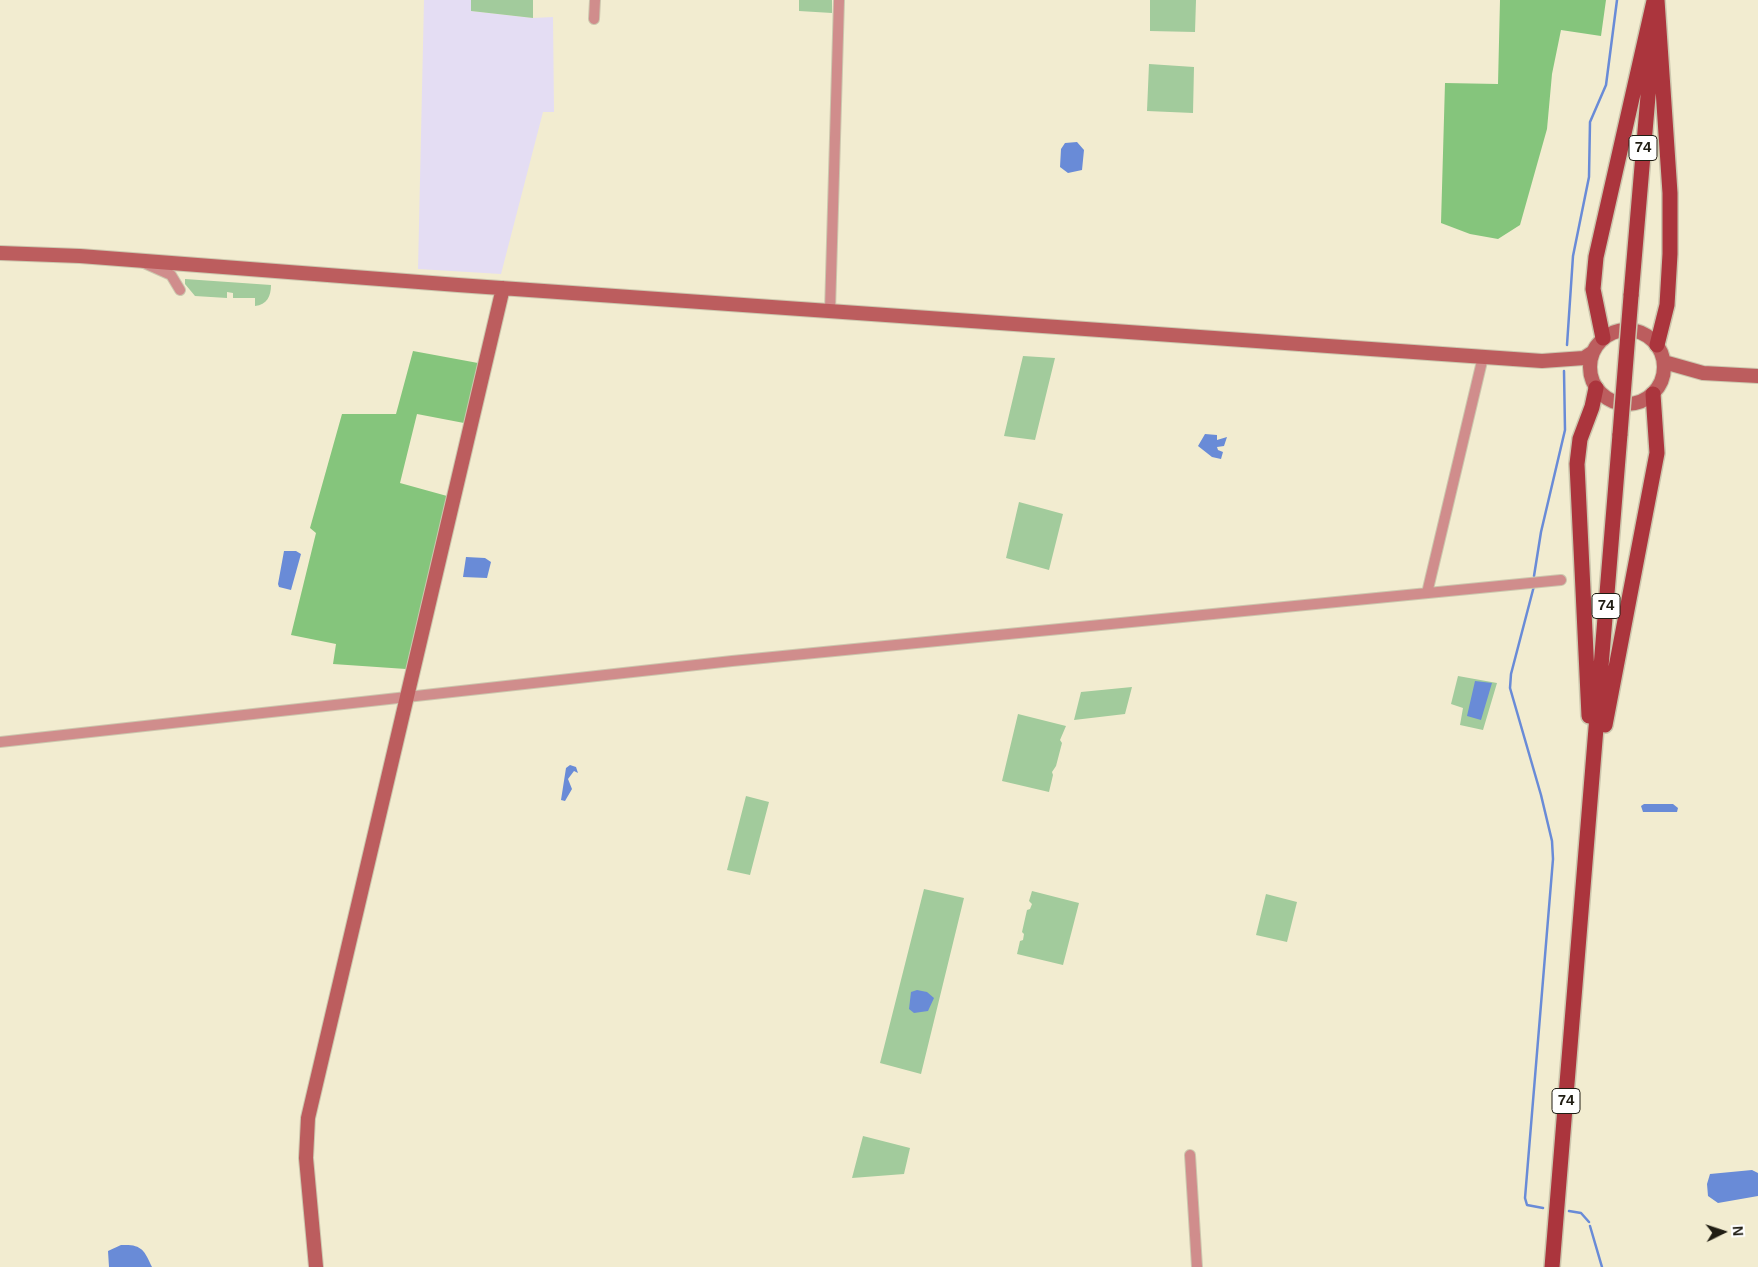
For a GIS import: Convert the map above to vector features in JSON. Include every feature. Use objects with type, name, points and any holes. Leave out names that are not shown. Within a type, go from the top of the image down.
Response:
[{"type":"main road","points":[[1603,338],[1593,289],[1596,257],[1656,0]]},
{"type":"main road","points":[[1656,0],[1670,193],[1670,254],[1667,305],[1657,345]]},
{"type":"main road","name":"74","points":[[1552,1267],[1656,0]]},
{"type":"main road","points":[[0,252],[1542,361],[1584,358],[1593,352],[1603,338],[1613,332],[1637,331],[1648,336],[1657,345],[1664,362],[1662,379],[1653,394],[1652,405],[1657,432],[1655,462],[1603,739],[1592,777]]},
{"type":"main road","points":[[316,1267],[306,1158],[306,1132],[503,288]]},
{"type":"main road","points":[[1592,777],[1577,464],[1580,439],[1594,401],[1590,364],[1593,352]]},
{"type":"main road","points":[[1542,361],[1582,370],[1610,401],[1628,405],[1637,403],[1653,394]]},
{"type":"main road","points":[[1664,362],[1703,372],[1758,376]]},
{"type":"main road","points":[[1662,379],[1703,372]]},
{"type":"street","points":[[594,0],[594,19]]},
{"type":"street","points":[[830,311],[839,0]]},
{"type":"street","points":[[141,262],[171,275],[180,290]]},
{"type":"street","points":[[1426,593],[1483,357]]},
{"type":"street","points":[[0,742],[1026,630],[1561,580]]},
{"type":"street","points":[[1190,1155],[1197,1267]]},
{"type":"shaded area","points":[[424,0],[471,0],[471,11],[533,18],[553,17],[554,112],[543,112],[501,274],[418,269]]},
{"type":"green space","points":[[471,0],[533,0],[533,18],[471,11]]},
{"type":"green space","points":[[799,0],[832,0],[832,13],[799,11]]},
{"type":"green space","points":[[1150,0],[1196,0],[1195,32],[1150,31]]},
{"type":"green space","points":[[1500,0],[1606,0],[1601,36],[1561,30],[1552,74],[1547,129],[1520,225],[1498,239],[1470,234],[1441,223],[1445,83],[1498,84]]},
{"type":"green space","points":[[1149,64],[1194,67],[1193,113],[1147,111]]},
{"type":"green space","points":[[185,279],[271,285],[271,289],[265,302],[255,306],[255,298],[233,298],[233,293],[227,292],[227,298],[195,296],[185,284]]},
{"type":"green space","points":[[413,351],[478,363],[464,423],[417,414],[400,483],[447,496],[406,669],[333,664],[336,644],[291,635],[316,533],[310,528],[342,414],[396,414]]},
{"type":"green space","points":[[1023,356],[1055,358],[1035,440],[1004,436]]},
{"type":"green space","points":[[1019,502],[1063,514],[1049,570],[1006,558]]},
{"type":"green space","points":[[1458,676],[1497,683],[1483,730],[1460,725],[1463,708],[1451,704]]},
{"type":"green space","points":[[1132,687],[1125,714],[1074,720],[1081,692]]},
{"type":"green space","points":[[1018,714],[1066,726],[1060,740],[1062,743],[1056,766],[1052,772],[1049,792],[1002,781]]},
{"type":"green space","points":[[746,796],[769,802],[750,875],[727,870]]},
{"type":"green space","points":[[924,889],[964,898],[921,1074],[880,1063]]},
{"type":"green space","points":[[1032,891],[1079,903],[1063,965],[1017,954],[1020,941],[1023,940],[1024,934],[1022,932],[1027,910],[1030,909],[1032,904],[1029,901]]},
{"type":"green space","points":[[1266,894],[1297,902],[1287,942],[1256,935]]},
{"type":"green space","points":[[863,1136],[910,1148],[904,1174],[852,1178]]},
{"type":"water","points":[[1077,142],[1084,150],[1082,170],[1068,173],[1060,167],[1061,149],[1065,143]]},
{"type":"water","points":[[1205,434],[1217,435],[1217,440],[1227,437],[1224,446],[1217,447],[1218,450],[1223,452],[1221,459],[1212,457],[1198,446]]},
{"type":"water","points":[[284,551],[296,551],[301,554],[291,590],[279,587],[278,584]]},
{"type":"water","points":[[466,557],[485,558],[491,562],[487,578],[463,577]]},
{"type":"water","points":[[1475,681],[1492,683],[1481,720],[1467,716]]},
{"type":"water","points":[[570,765],[576,767],[578,773],[574,771],[568,779],[572,789],[565,801],[561,800],[566,768]]},
{"type":"water","points":[[1644,804],[1673,804],[1678,808],[1677,812],[1643,812],[1641,806]]},
{"type":"water","points":[[917,990],[927,992],[934,998],[928,1011],[914,1013],[909,1009],[911,992]]},
{"type":"water","points":[[1752,1170],[1758,1173],[1758,1196],[1718,1203],[1708,1196],[1707,1184],[1710,1174]]},
{"type":"water","points":[[121,1245],[133,1245],[141,1249],[152,1267],[109,1267],[108,1251]]},
{"type":"waterway","points":[[1567,345],[1573,256],[1589,177],[1590,122],[1606,85],[1617,0]]},
{"type":"waterway","points":[[1534,576],[1541,532],[1565,430],[1564,371]]},
{"type":"waterway","points":[[1534,586],[1511,674],[1510,688],[1541,795],[1552,841],[1553,859],[1525,1198],[1527,1205],[1543,1208]]},
{"type":"waterway","points":[[1569,1211],[1581,1213],[1589,1222]]},
{"type":"waterway","points":[[1590,1226],[1602,1267]]}]
